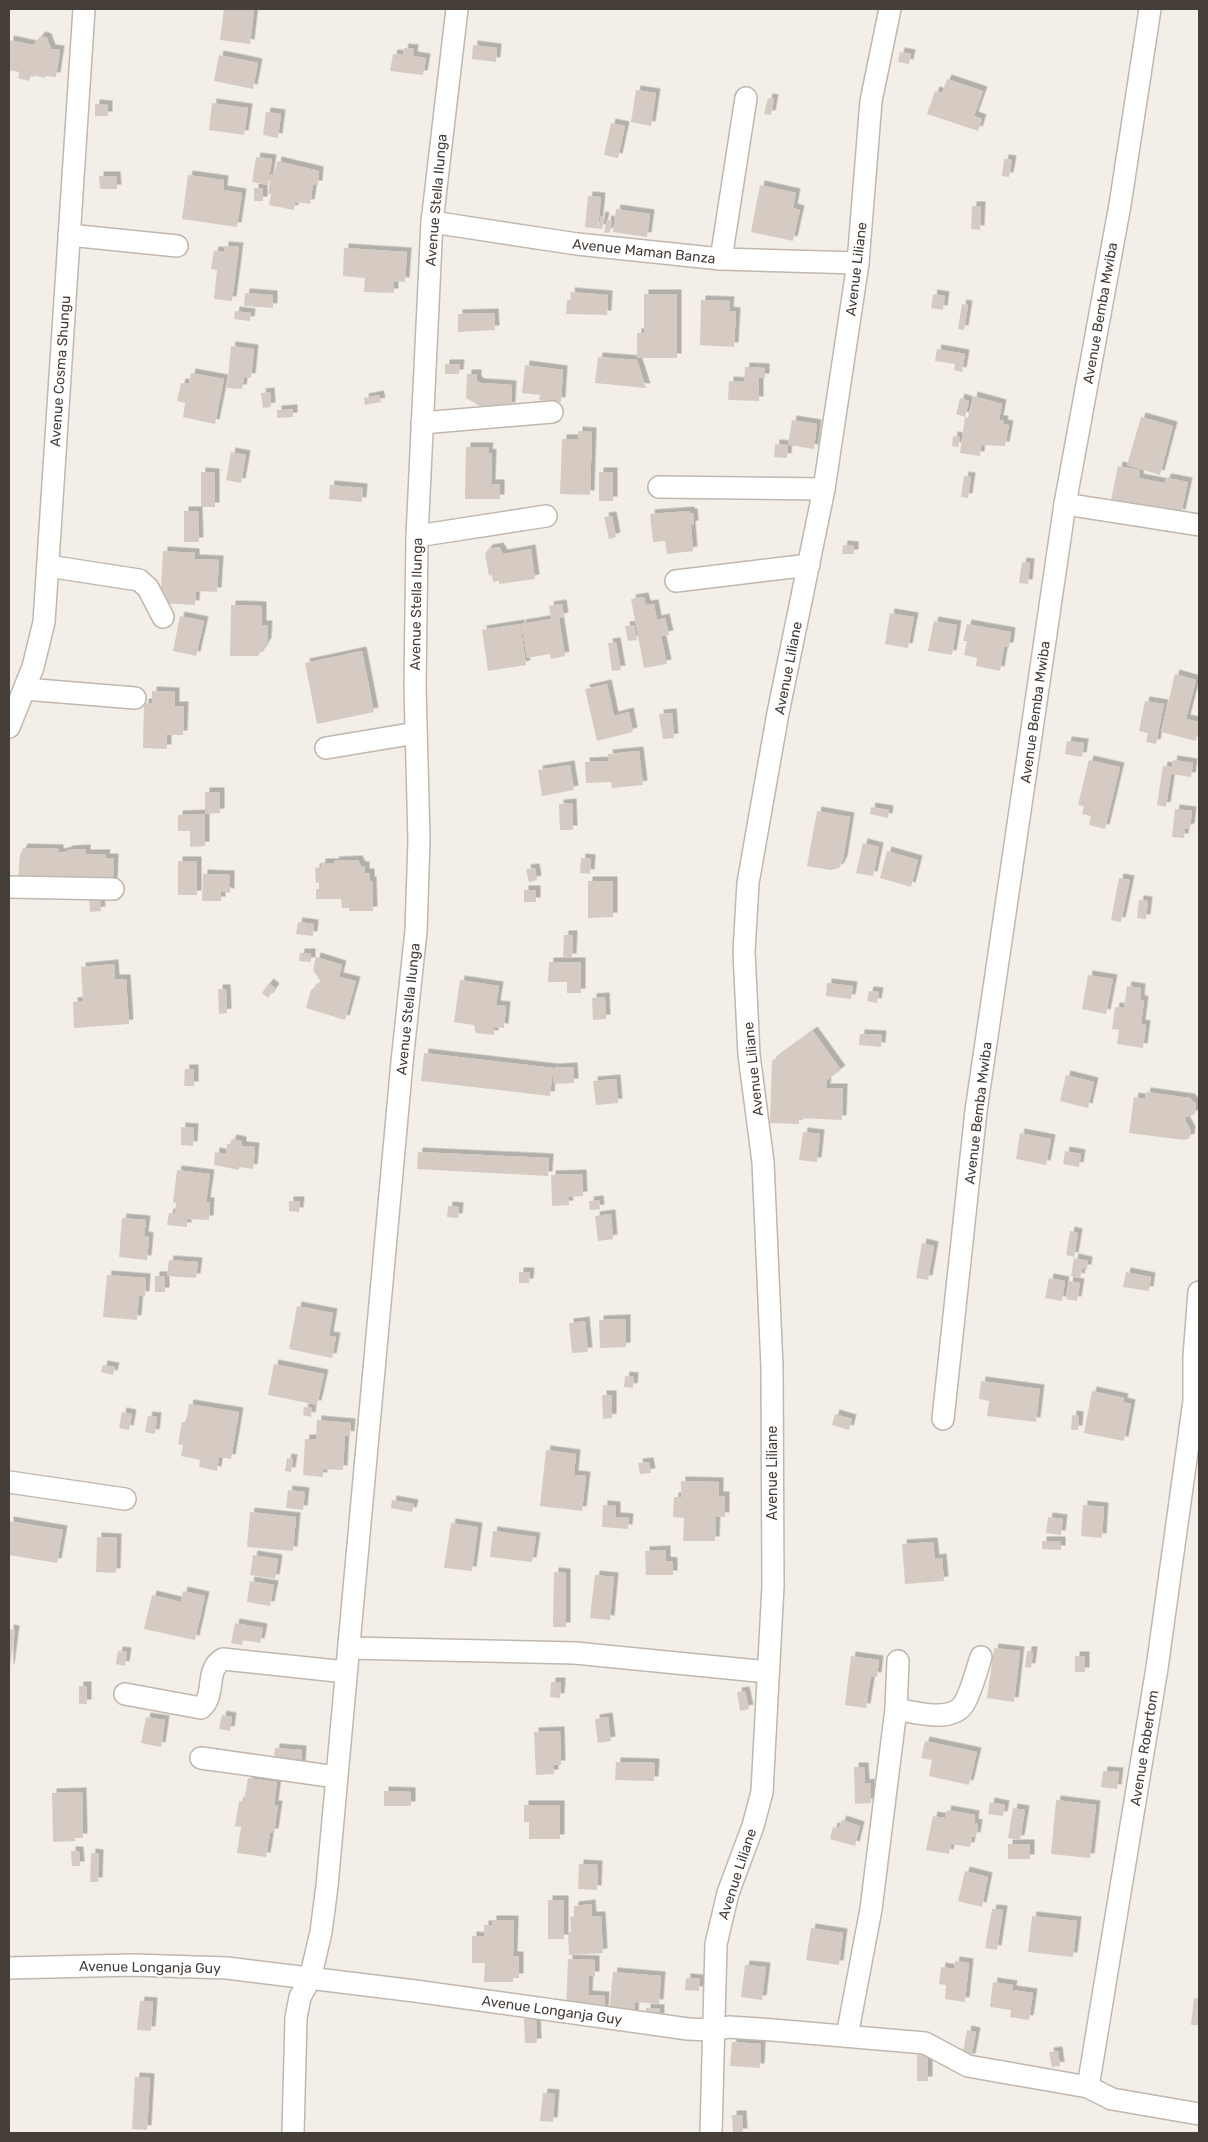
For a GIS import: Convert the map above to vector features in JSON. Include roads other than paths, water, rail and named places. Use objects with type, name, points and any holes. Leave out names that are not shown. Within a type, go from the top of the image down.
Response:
[{"type":"street","name":"Avenue Cosma Shungu","points":[[9,727],[19,692],[43,629],[84,9]]},
{"type":"street","name":"Avenue Stella Ilunga","points":[[293,2133],[296,2018],[300,1998],[310,1979],[322,1932],[416,931],[419,840],[416,733],[417,536],[422,423],[432,222],[457,9]]},
{"type":"street","name":"Avenue Liliane","points":[[710,2133],[716,1944],[728,1893],[753,1826],[762,1792],[773,1586],[772,1367],[763,1162],[749,1055],[744,952],[748,883],[778,713],[824,489],[858,263],[871,101],[890,9]]},
{"type":"street","name":"Avenue Bemba Mwiba","points":[[943,1419],[976,1111],[1065,504],[1120,205],[1150,9]]},
{"type":"street","points":[[721,259],[746,98]]},
{"type":"street","name":"Avenue Maman Banza","points":[[432,222],[577,244],[721,259],[858,263]]},
{"type":"street","points":[[69,235],[177,246]]},
{"type":"street","points":[[422,423],[552,412]]},
{"type":"street","points":[[659,487],[824,489]]},
{"type":"street","points":[[1065,504],[1199,525]]},
{"type":"street","points":[[417,536],[546,516]]},
{"type":"street","points":[[676,581],[809,565]]},
{"type":"street","points":[[48,566],[139,580],[148,588],[163,617]]},
{"type":"street","points":[[19,692],[135,698]]},
{"type":"street","points":[[326,748],[416,733]]},
{"type":"street","points":[[9,887],[113,889]]},
{"type":"street","name":"Avenue Robertom","points":[[1088,2087],[1157,1668],[1194,1401],[1194,1357],[1199,1292]]},
{"type":"street","points":[[9,1482],[125,1500]]},
{"type":"street","points":[[349,1648],[576,1653],[768,1672]]},
{"type":"street","points":[[896,1709],[943,1715],[957,1712],[964,1704],[981,1657]]},
{"type":"street","points":[[126,1694],[201,1708],[208,1699],[212,1669],[222,1658],[346,1672]]},
{"type":"street","points":[[848,2036],[871,1909],[896,1709],[898,1660]]},
{"type":"street","points":[[201,1758],[336,1777]]},
{"type":"street","name":"Avenue Longanja Guy","points":[[9,1968],[133,1965],[227,1968],[425,1992],[688,2029],[713,2030],[729,2027],[925,2043],[968,2066],[1088,2087]]},
{"type":"street","points":[[1088,2087],[1112,2100],[1199,2114]]}]
